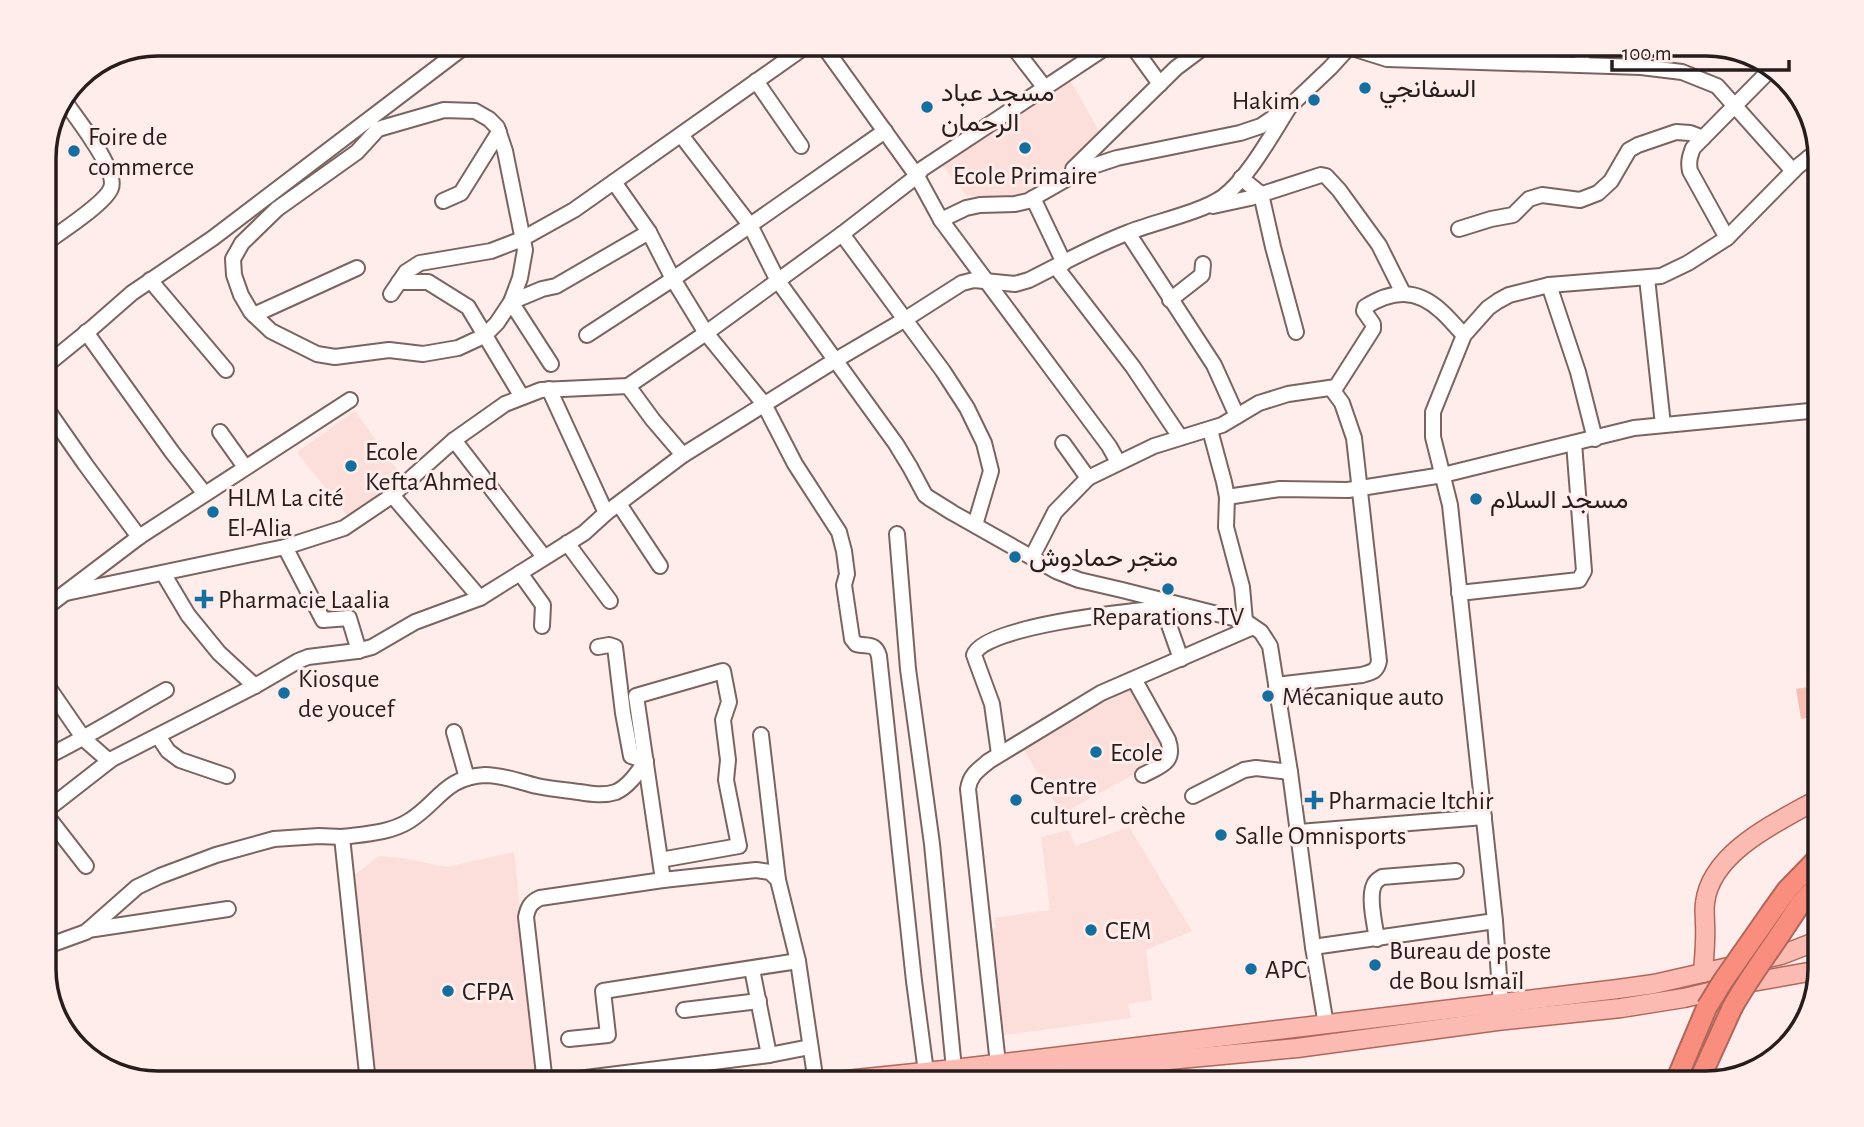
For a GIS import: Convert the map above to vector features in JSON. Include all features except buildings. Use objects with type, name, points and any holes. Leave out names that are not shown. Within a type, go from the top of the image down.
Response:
[{"type":"highway","points":[[1703,1071],[1732,1008],[1768,955],[1787,890],[1808,868]]},
{"type":"highway","points":[[1680,1071],[1707,1007],[1723,981],[1779,918],[1808,896]]},
{"type":"main road","points":[[1703,973],[1704,904],[1710,881],[1742,845],[1808,805]]},
{"type":"main road","points":[[935,1071],[1618,989],[1782,955],[1808,945]]},
{"type":"main road","points":[[1090,1071],[1620,1008],[1684,998],[1808,972]]},
{"type":"street","points":[[56,357],[150,280],[213,238],[452,56]]},
{"type":"street","points":[[522,397],[468,307],[428,282],[395,288],[406,272],[420,262],[491,251],[522,239],[614,182],[791,56]]},
{"type":"street","points":[[831,56],[917,176],[941,220],[993,285],[1118,462]]},
{"type":"street","points":[[1020,56],[1045,88]]},
{"type":"street","points":[[66,593],[285,547],[344,528],[392,495],[454,440],[505,404],[541,390],[628,386],[842,234],[917,176],[922,169],[1093,56]]},
{"type":"street","points":[[1140,56],[1160,84]]},
{"type":"street","points":[[1063,179],[1176,68],[1192,56]]},
{"type":"street","points":[[56,803],[109,761],[298,661],[372,647],[415,622],[480,598],[584,533],[683,454],[962,283],[974,280],[993,285],[1022,282],[1128,233],[1221,198],[1241,178],[1290,106],[1338,56]]},
{"type":"street","points":[[1379,56],[1387,59],[1641,67],[1682,72],[1717,86],[1793,171]]},
{"type":"street","points":[[1506,56],[1506,62]]},
{"type":"street","points":[[1581,56],[1581,65]]},
{"type":"street","points":[[1727,237],[1688,163],[1693,148],[1765,75]]},
{"type":"street","points":[[756,81],[801,146]]},
{"type":"street","points":[[941,220],[966,208],[1015,204],[1033,198],[1084,169],[1117,158],[1240,133],[1261,126],[1290,106]]},
{"type":"street","points":[[56,235],[104,199],[112,187],[112,176],[97,146],[70,108]]},
{"type":"street","points":[[444,110],[475,111],[497,127],[505,151],[524,250],[520,278],[511,302],[484,336],[458,348],[423,354],[388,350],[335,357],[317,354],[294,344],[271,331],[254,315],[241,295],[234,275],[233,259],[242,243],[277,209],[346,159],[357,152],[378,128],[444,110]]},
{"type":"street","points":[[587,335],[673,279],[885,131]]},
{"type":"street","points":[[443,201],[461,192],[499,132]]},
{"type":"street","points":[[1459,229],[1513,215],[1529,199],[1542,195],[1580,200],[1598,192],[1611,181],[1629,150],[1638,145],[1676,132],[1703,138]]},
{"type":"street","points":[[681,135],[750,225],[778,281],[911,467],[925,495],[1056,571],[1163,604],[1249,624],[1261,632],[1270,646],[1326,1025]]},
{"type":"street","points":[[335,146],[346,159]]},
{"type":"street","points":[[1501,1004],[1495,921],[1450,505],[1433,437],[1433,412],[1464,335],[1488,308],[1498,301],[1509,295],[1549,285],[1647,278],[1677,270],[1727,237],[1808,159]]},
{"type":"street","points":[[1195,210],[1250,198],[1321,175],[1326,176],[1379,245],[1403,292]]},
{"type":"street","points":[[1241,178],[1261,194],[1296,331]]},
{"type":"street","points":[[614,182],[649,232],[673,279],[706,333],[765,404],[795,464],[839,532],[846,563],[847,576],[844,585],[852,639],[856,644],[874,646],[879,656],[926,1071]]},
{"type":"street","points":[[1033,198],[1060,265],[1180,437]]},
{"type":"street","points":[[511,302],[556,286],[649,232]]},
{"type":"street","points":[[1128,233],[1214,365],[1237,416]]},
{"type":"street","points":[[842,234],[943,370],[967,408],[984,443],[991,471],[975,525]]},
{"type":"street","points":[[1170,300],[1202,275],[1203,264]]},
{"type":"street","points":[[254,315],[357,268]]},
{"type":"street","points":[[1647,278],[1663,425]]},
{"type":"street","points":[[150,280],[226,370]]},
{"type":"street","points":[[1549,285],[1578,372],[1595,439]]},
{"type":"street","points":[[1032,557],[1055,512],[1088,478],[1118,462],[1180,437],[1210,430],[1259,403],[1279,396],[1331,388],[1339,384],[1373,329],[1373,324],[1365,315],[1366,307],[1403,292],[1432,304],[1464,335]]},
{"type":"street","points":[[511,302],[551,364]]},
{"type":"street","points":[[86,332],[205,494]]},
{"type":"street","points":[[628,386],[683,454]]},
{"type":"street","points":[[1276,685],[1362,675],[1378,668],[1354,438],[1342,404],[1331,388]]},
{"type":"street","points":[[549,389],[606,513]]},
{"type":"street","points":[[56,600],[139,537],[350,400]]},
{"type":"street","points":[[1227,497],[1280,489],[1348,490],[1443,475],[1634,428],[1808,411]]},
{"type":"street","points":[[56,422],[139,537]]},
{"type":"street","points":[[1210,430],[1224,482],[1227,497],[1226,527],[1249,624]]},
{"type":"street","points":[[220,432],[245,467]]},
{"type":"street","points":[[454,440],[544,557]]},
{"type":"street","points":[[1063,443],[1088,478]]},
{"type":"street","points":[[1459,593],[1579,580],[1584,571],[1583,534],[1574,443]]},
{"type":"street","points":[[392,495],[480,598]]},
{"type":"street","points":[[619,504],[660,566]]},
{"type":"street","points":[[897,534],[908,669],[932,844],[954,1069]]},
{"type":"street","points":[[567,543],[610,601]]},
{"type":"street","points":[[285,547],[323,621],[349,618],[359,651]]},
{"type":"street","points":[[163,573],[196,625],[219,653],[255,686]]},
{"type":"street","points":[[520,573],[543,605],[542,626]]},
{"type":"street","points":[[1163,604],[1181,660]]},
{"type":"street","points":[[999,754],[992,704],[974,654],[978,647],[1004,635],[1072,618],[1163,604]]},
{"type":"street","points":[[998,1063],[968,789],[972,775],[999,754],[1101,693],[1181,660],[1249,624]]},
{"type":"street","points":[[598,647],[615,647],[622,712],[631,756],[646,761]]},
{"type":"street","points":[[660,860],[739,846],[726,780],[728,760],[723,720],[729,702],[723,671],[636,696],[646,761],[660,860],[663,880]]},
{"type":"street","points":[[1134,679],[1172,750],[1167,762],[1143,775]]},
{"type":"street","points":[[56,752],[84,739],[166,690]]},
{"type":"street","points":[[56,702],[84,739],[109,761]]},
{"type":"street","points":[[454,732],[467,778]]},
{"type":"street","points":[[761,735],[778,880],[798,961],[814,1071]]},
{"type":"street","points":[[158,736],[168,751],[180,760],[227,776]]},
{"type":"street","points":[[88,930],[137,887],[160,876],[216,855],[274,839],[342,837],[401,826],[413,819],[451,785],[467,778],[498,776],[538,786],[600,795],[617,791],[630,782],[646,761]]},
{"type":"street","points":[[1193,796],[1244,770],[1256,768],[1290,772]]},
{"type":"street","points":[[1299,832],[1483,817]]},
{"type":"street","points":[[56,827],[86,866]]},
{"type":"street","points":[[342,837],[367,1071]]},
{"type":"street","points":[[545,1071],[526,917],[533,902],[540,898],[663,880],[756,870],[770,872],[778,880]]},
{"type":"street","points":[[1377,939],[1372,896],[1376,881],[1382,877],[1456,871]]},
{"type":"street","points":[[56,943],[88,930],[228,909]]},
{"type":"street","points":[[1313,947],[1495,921]]},
{"type":"street","points":[[569,1039],[608,1035],[603,991],[798,961]]},
{"type":"street","points":[[752,969],[769,1055]]},
{"type":"street","points":[[684,1010],[759,1001]]},
{"type":"street","points":[[642,1071],[769,1055],[810,1047]]},
{"type":"shaded area","name":"Ecole Primaire","points":[[1069,78],[1099,131],[1058,174],[1018,197],[967,196],[942,165]]},
{"type":"shaded area","name":"Ecole Kefta Ahmed","points":[[355,411],[404,479],[350,519],[297,452]]},
{"type":"shaded area","name":"Ecole","points":[[1131,683],[1168,747],[1165,757],[1062,814],[1022,747]]},
{"type":"shaded area","points":[[1808,687],[1808,718],[1801,719],[1796,689]]},
{"type":"shaded area","name":"CEM","points":[[1129,827],[1192,931],[1146,950],[1152,1000],[1128,1004],[1131,1018],[1004,1035],[992,929],[996,927],[994,918],[1050,910],[1041,837],[1068,830],[1076,846]]},
{"type":"shaded area","name":"CFPA","points":[[514,852],[538,1071],[375,1071],[353,876],[379,856],[446,867]]},
{"type":"place","name":"السفانجي","points":[[1365,88]]},
{"type":"place","name":"Hakim","points":[[1314,100]]},
{"type":"place","name":"مسجد عباد الرحمان","points":[[927,107]]},
{"type":"place","name":"Ecole Primaire","points":[[1025,148]]},
{"type":"place","name":"Foire de commerce","points":[[74,151]]},
{"type":"place","name":"Ecole Kefta Ahmed","points":[[351,466]]},
{"type":"place","name":"مسجد السلام","points":[[1476,499]]},
{"type":"place","name":"HLM La cité El-Alia","points":[[213,512]]},
{"type":"place","name":"متجر حمادوش","points":[[1015,557]]},
{"type":"place","name":"Reparations TV","points":[[1168,589]]},
{"type":"place","name":"Pharmacie Laalia","points":[[204,599]]},
{"type":"place","name":"Kiosque de youcef","points":[[284,693]]},
{"type":"place","name":"Mécanique auto","points":[[1268,696]]},
{"type":"place","name":"Ecole","points":[[1096,752]]},
{"type":"place","name":"Centre culturel- crèche","points":[[1016,800]]},
{"type":"place","name":"Pharmacie Itchir","points":[[1314,800]]},
{"type":"place","name":"Salle Omnisports","points":[[1221,835]]},
{"type":"place","name":"CEM","points":[[1091,930]]},
{"type":"place","name":"Bureau de poste de Bou Ismaïl","points":[[1375,965]]},
{"type":"place","name":"APC","points":[[1251,969]]},
{"type":"place","name":"CFPA","points":[[448,991]]}]
